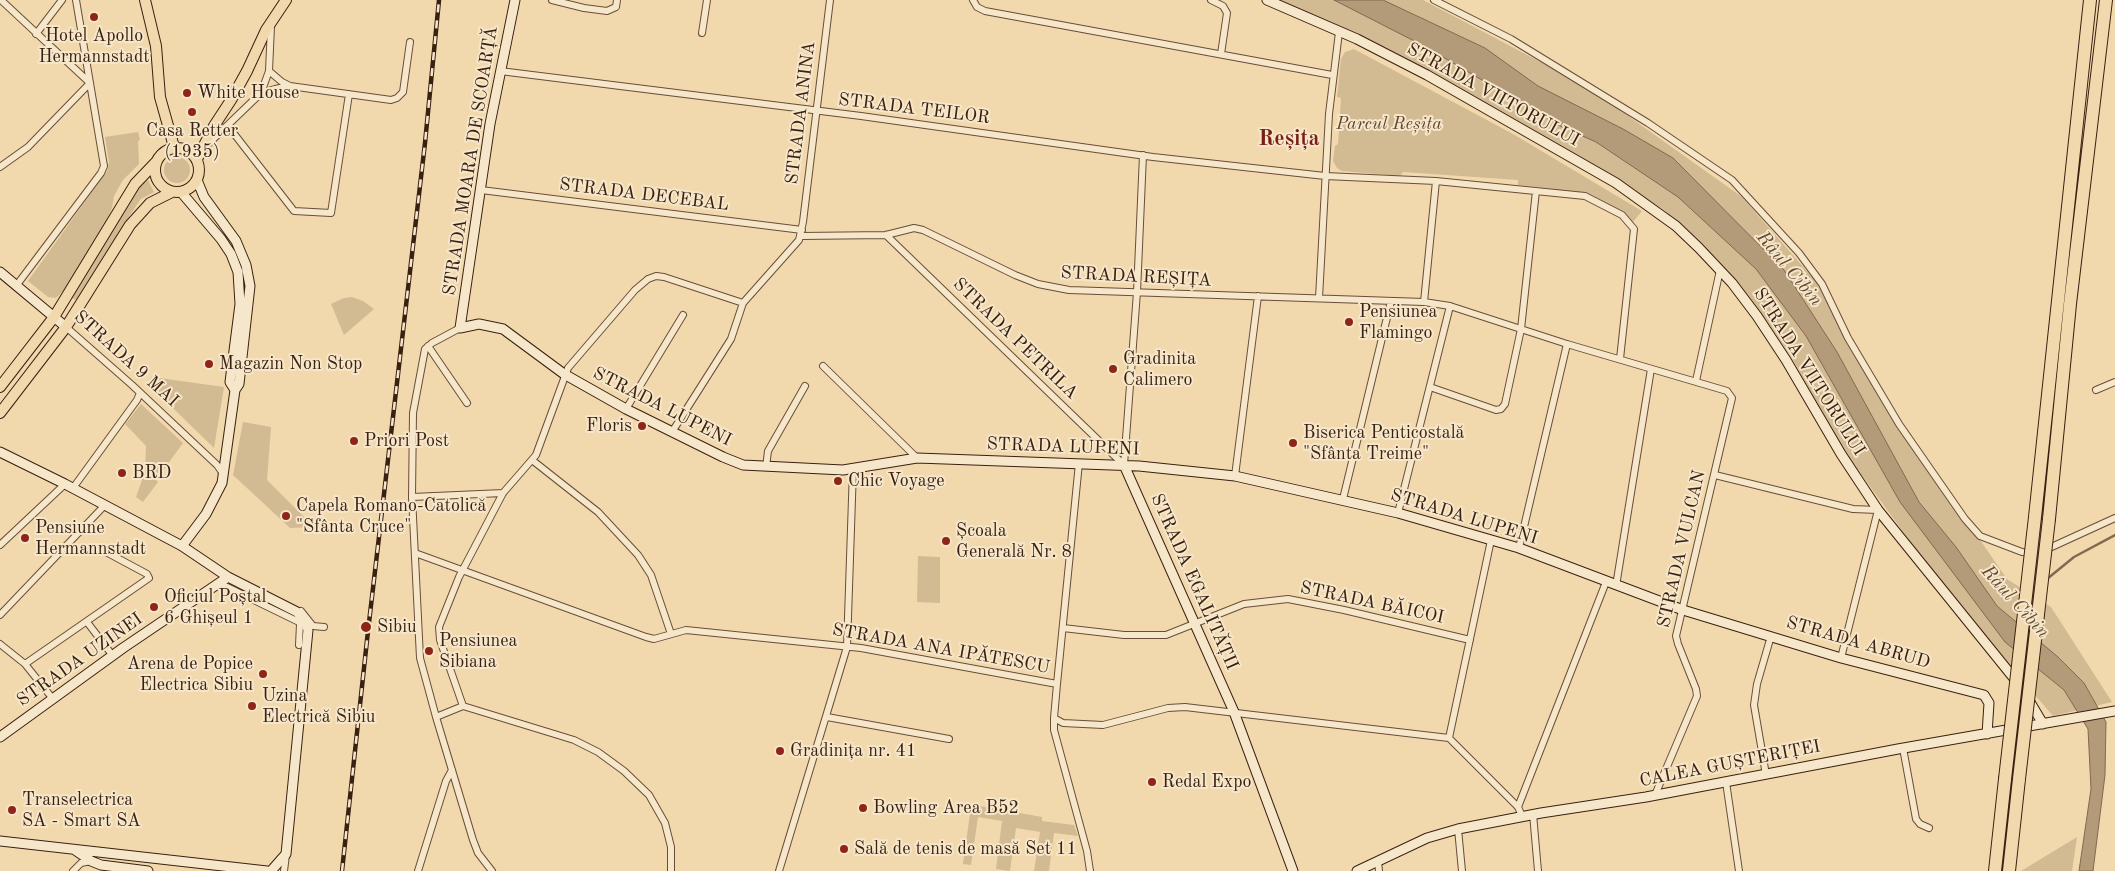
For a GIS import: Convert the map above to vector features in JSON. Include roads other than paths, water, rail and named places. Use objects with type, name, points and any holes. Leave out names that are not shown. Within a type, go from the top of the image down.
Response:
[{"type":"highway","points":[[1995,871],[2090,0]]},
{"type":"highway","points":[[2009,871],[2049,519],[2069,313],[2106,0]]},
{"type":"main road","points":[[145,0],[156,46],[160,97],[174,147]]},
{"type":"main road","points":[[197,159],[214,126],[247,71],[271,22],[286,0]]},
{"type":"main road","points":[[0,387],[54,317],[135,184],[167,150],[174,147],[187,150],[197,159],[200,173],[193,186],[150,202],[130,225],[66,327],[0,413]]},
{"type":"main road","points":[[156,161],[156,176],[159,183],[176,192]]},
{"type":"street","points":[[1,0],[90,83]]},
{"type":"street","points":[[36,34],[62,0]]},
{"type":"street","points":[[16,286],[101,173],[104,166],[76,0]]},
{"type":"street","name":"STRADA MOARA DE SCOARȚĂ","points":[[460,328],[500,71],[515,0]]},
{"type":"street","points":[[552,0],[584,8],[607,11],[616,7],[617,0]]},
{"type":"street","points":[[702,33],[707,0]]},
{"type":"street","name":"STRADA ANINA","points":[[802,233],[830,0]]},
{"type":"street","points":[[973,0],[977,7],[985,11],[1332,75]]},
{"type":"street","points":[[1211,0],[1223,6],[1227,13],[1221,54]]},
{"type":"street","name":"STRADA VIITORULUI","points":[[1267,0],[1379,50],[1427,75],[1616,184],[1676,226],[1720,270],[1745,300],[1772,339],[1841,454],[1878,510],[1943,592],[2004,664],[2033,704],[2043,724]]},
{"type":"street","points":[[1434,0],[1511,39],[1648,123],[1732,180],[1799,253],[1822,284],[1848,338],[1899,424],[1965,519],[1980,536],[2022,552],[2038,553],[2115,518]]},
{"type":"street","points":[[204,148],[261,93],[269,71],[271,22]]},
{"type":"street","points":[[1319,298],[1332,75],[1338,32]]},
{"type":"street","points":[[269,71],[290,86],[390,100],[397,98],[403,92],[410,42]]},
{"type":"street","name":"STRADA TEILOR","points":[[500,71],[1143,155],[1325,176]]},
{"type":"street","points":[[0,167],[28,147],[90,83]]},
{"type":"street","points":[[261,93],[290,86]]},
{"type":"street","points":[[228,126],[294,211],[332,213],[349,94]]},
{"type":"street","points":[[1124,465],[1137,292],[1143,155]]},
{"type":"street","points":[[1325,176],[1436,181],[1585,196],[1622,215],[1634,229],[1620,359]]},
{"type":"street","points":[[182,546],[212,505],[220,491],[224,476],[235,390],[239,384],[249,292],[249,276],[236,241],[204,197],[197,180]]},
{"type":"street","points":[[1424,302],[1436,181]]},
{"type":"street","name":"STRADA DECEBAL","points":[[481,190],[802,233]]},
{"type":"street","points":[[1430,387],[1496,410],[1502,409],[1505,404],[1521,329],[1536,191]]},
{"type":"street","points":[[176,192],[221,239],[231,254],[238,272],[240,304],[230,382],[235,390]]},
{"type":"street","name":"STRADA REȘIȚA","points":[[802,233],[886,235],[908,229],[923,230],[993,265],[1052,288],[1069,290],[1424,302],[1450,306],[1567,344],[1727,391]]},
{"type":"street","points":[[672,432],[731,339],[742,303],[793,249],[802,233]]},
{"type":"street","name":"STRADA PETRILA","points":[[886,235],[1124,465]]},
{"type":"street","points":[[1696,381],[1720,270]]},
{"type":"street","name":"STRADA 9 MAI","points":[[0,272],[66,327],[140,393],[217,465],[224,476]]},
{"type":"street","points":[[463,706],[439,634],[439,627],[462,570],[503,493],[538,451],[564,374],[635,290],[648,279],[664,276],[742,303]]},
{"type":"street","points":[[1235,476],[1258,296]]},
{"type":"street","points":[[1343,499],[1391,301]]},
{"type":"street","points":[[1398,513],[1450,306]]},
{"type":"street","points":[[626,409],[683,315]]},
{"type":"street","name":"STRADA LUPENI","points":[[460,328],[479,324],[503,329],[564,374],[626,409],[733,462],[766,467],[831,470],[852,469],[896,460],[917,458],[1124,465],[1235,476],[1343,499],[1519,548],[1683,610]]},
{"type":"street","points":[[460,328],[428,346],[422,355],[413,413],[412,497],[420,658],[436,717],[476,846],[492,871]]},
{"type":"street","points":[[1519,548],[1567,344]]},
{"type":"street","points":[[428,346],[467,403]]},
{"type":"street","points":[[823,366],[917,458]]},
{"type":"street","points":[[1616,586],[1651,369]]},
{"type":"street","points":[[2096,390],[2115,382]]},
{"type":"street","points":[[766,467],[768,451],[805,386]]},
{"type":"street","name":"STRADA VULCAN","points":[[1654,795],[1697,696],[1676,636],[1732,398],[1727,391]]},
{"type":"street","points":[[0,545],[69,486],[137,400],[140,393]]},
{"type":"street","points":[[0,452],[182,546],[228,577],[297,612],[305,622]]},
{"type":"street","points":[[532,460],[598,512],[638,555],[651,575],[671,634]]},
{"type":"street","points":[[1057,684],[1079,463]]},
{"type":"street","name":"STRADA EGALITĂȚII","points":[[1124,465],[1234,712],[1294,871]]},
{"type":"street","points":[[779,871],[847,647],[852,469]]},
{"type":"street","points":[[1715,474],[1853,509],[1878,510],[1842,658]]},
{"type":"street","points":[[412,497],[503,493]]},
{"type":"street","points":[[0,615],[105,505]]},
{"type":"street","points":[[1449,738],[1490,540]]},
{"type":"street","points":[[25,664],[148,578],[148,574],[106,552]]},
{"type":"street","name":"STRADA ANA IPĂTESCU","points":[[415,553],[646,637],[654,638],[686,630],[847,647],[890,653],[1057,684],[1054,730],[1087,851],[1090,871]]},
{"type":"street","name":"STRADA UZINEI","points":[[0,737],[228,577]]},
{"type":"street","points":[[219,582],[313,626],[324,627]]},
{"type":"street","points":[[1054,718],[1063,723],[1091,726],[1103,725],[1176,707],[1234,712],[1449,738],[1520,812],[1606,582]]},
{"type":"street","name":"STRADA BĂICOI","points":[[1064,628],[1124,635],[1158,636],[1176,632],[1244,604],[1288,599],[1344,610],[1470,640]]},
{"type":"street","points":[[284,871],[308,638],[308,630],[298,609]]},
{"type":"street","name":"STRADA ABRUD","points":[[1683,610],[1842,658],[1984,695],[1990,703],[1987,734]]},
{"type":"street","points":[[87,622],[113,656]]},
{"type":"street","points":[[299,645],[305,622]]},
{"type":"street","points":[[1766,775],[1754,705],[1757,684],[1771,636]]},
{"type":"street","points":[[0,644],[25,664],[52,699]]},
{"type":"street","points":[[436,717],[463,706],[574,740],[598,752],[624,771],[649,795],[665,823],[671,847],[671,871]]},
{"type":"street","name":"CALEA GUȘTERIȚEI","points":[[1357,871],[1427,838],[1520,812],[1533,814],[1654,795],[1903,748],[2115,711]]},
{"type":"street","points":[[827,717],[949,739]]},
{"type":"street","points":[[1903,748],[1916,818],[1920,824],[1929,828]]},
{"type":"street","points":[[418,871],[446,781],[452,770]]},
{"type":"street","points":[[1726,782],[1739,871]]},
{"type":"street","points":[[1533,814],[1538,871]]},
{"type":"street","points":[[1458,828],[1462,871]]},
{"type":"street","points":[[0,841],[269,871],[286,854]]},
{"type":"street","points":[[75,849],[91,861],[101,865],[148,871]]},
{"type":"street","points":[[73,871],[81,863],[91,861]]},
{"type":"street","points":[[1378,861],[1379,871]]},
{"type":"waterway","points":[[2047,579],[2074,557],[2115,535]]},
{"type":"railway","points":[[342,871],[425,143],[439,0]]},
{"type":"place","name":"Hotel Apollo Hermannstadt","points":[[94,17]]},
{"type":"place","name":"White House","points":[[187,93]]},
{"type":"place","name":"Casa Retter (1935)","points":[[192,112]]},
{"type":"place","name":"Pensiunea Flamingo","points":[[1349,322]]},
{"type":"place","name":"Magazin Non Stop","points":[[209,364]]},
{"type":"place","name":"Gradinita Calimero","points":[[1113,369]]},
{"type":"place","name":"Floris","points":[[642,426]]},
{"type":"place","name":"Priori Post","points":[[354,441]]},
{"type":"place","name":"Biserica Penticostală \"Sfânta Treime\"","points":[[1293,443]]},
{"type":"place","name":"BRD","points":[[122,473]]},
{"type":"place","name":"Chic Voyage","points":[[838,481]]},
{"type":"place","name":"Capela Romano-Catolică \"Sfânta Cruce\"","points":[[286,516]]},
{"type":"place","name":"Pensiune Hermannstadt","points":[[25,538]]},
{"type":"place","name":"Școala Generală Nr. 8","points":[[946,541]]},
{"type":"place","name":"Oficiul Poștal 6 Ghișeul 1","points":[[154,607]]},
{"type":"place","name":"Sibiu","points":[[366,627]]},
{"type":"place","name":"Pensiunea Sibiana","points":[[429,651]]},
{"type":"place","name":"Arena de Popice Electrica Sibiu","points":[[263,674]]},
{"type":"place","name":"Uzina Electrică Sibiu","points":[[252,706]]},
{"type":"place","name":"Gradinița nr. 41","points":[[780,751]]},
{"type":"place","name":"Redal Expo","points":[[1152,782]]},
{"type":"place","name":"Bowling Area B52","points":[[863,808]]},
{"type":"place","name":"Transelectrica SA - Smart SA","points":[[12,810]]},
{"type":"place","name":"Sală de tenis de masă Set 11","points":[[844,849]]},
{"type":"district","name":"Reșița","points":[[1289,139]]},
{"type":"park label","name":"Parcul Reșița","points":[[1389,124]]},
{"type":"water label","name":"Râul Cibin","points":[[1789,269]]},
{"type":"water label","name":"Râul Cibin","points":[[2015,602]]}]
